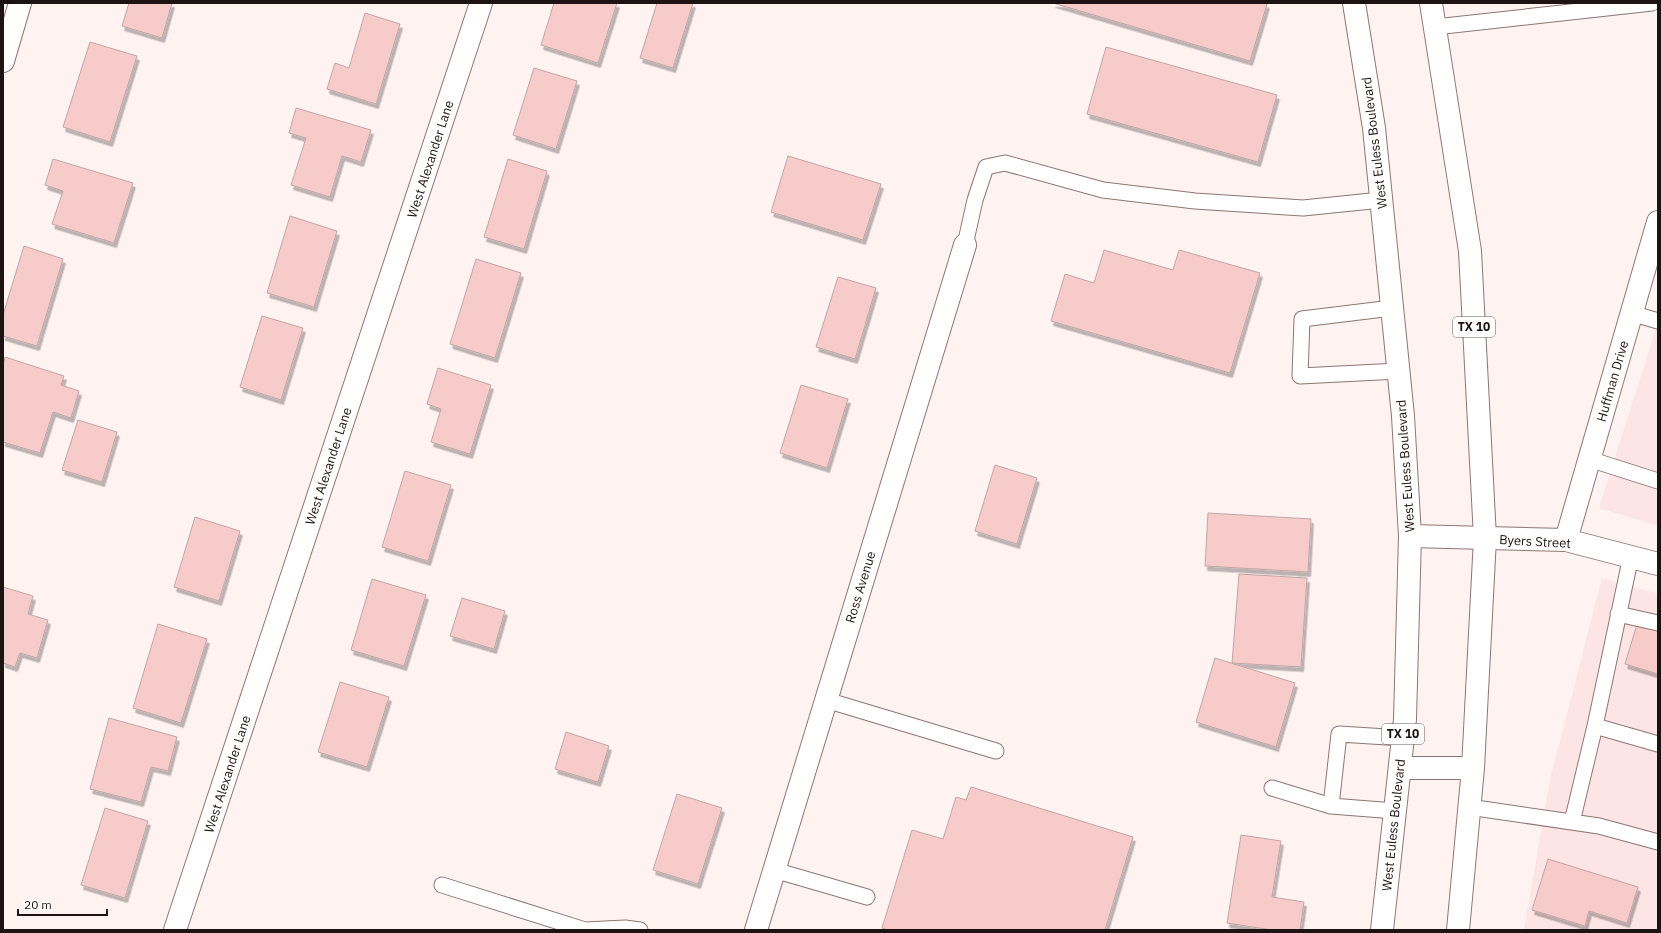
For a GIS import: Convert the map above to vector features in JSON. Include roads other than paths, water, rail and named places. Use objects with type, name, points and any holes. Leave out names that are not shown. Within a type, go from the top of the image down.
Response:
[{"type":"street","points":[[3,61],[20,3]]},
{"type":"street","name":"West Alexander Lane","points":[[175,930],[481,3]]},
{"type":"street","name":"West Euless Boulevard","points":[[1354,3],[1374,128],[1403,416],[1410,536],[1405,719],[1382,930]]},
{"type":"street","name":"TX 10","points":[[1431,3],[1470,251],[1485,538],[1473,768],[1458,930]]},
{"type":"street","name":"Huffman Drive","points":[[1566,540],[1658,222]]},
{"type":"street","name":"Ross Avenue","points":[[756,930],[965,245]]},
{"type":"street","name":"Byers Street","points":[[1410,536],[1566,540],[1658,564]]},
{"type":"street","points":[[1400,768],[1473,768]]},
{"type":"lane","points":[[1435,27],[1525,10],[1652,3]]},
{"type":"lane","points":[[965,245],[975,200],[986,167],[1005,163],[1103,190],[1195,201],[1303,208],[1381,200]]},
{"type":"lane","points":[[1392,308],[1302,319],[1300,376],[1399,371]]},
{"type":"lane","points":[[1631,313],[1658,321]]},
{"type":"lane","points":[[1589,459],[1658,481]]},
{"type":"lane","points":[[1572,822],[1595,726],[1631,556]]},
{"type":"lane","points":[[1618,614],[1658,624]]},
{"type":"lane","points":[[826,700],[996,751]]},
{"type":"lane","points":[[1595,726],[1658,744]]},
{"type":"lane","points":[[1331,806],[1339,734],[1403,738]]},
{"type":"lane","points":[[1272,788],[1331,806],[1395,811]]},
{"type":"lane","points":[[1469,807],[1599,826],[1658,842]]},
{"type":"lane","points":[[774,870],[867,897]]},
{"type":"lane","points":[[442,885],[585,930],[625,928],[640,930]]}]
